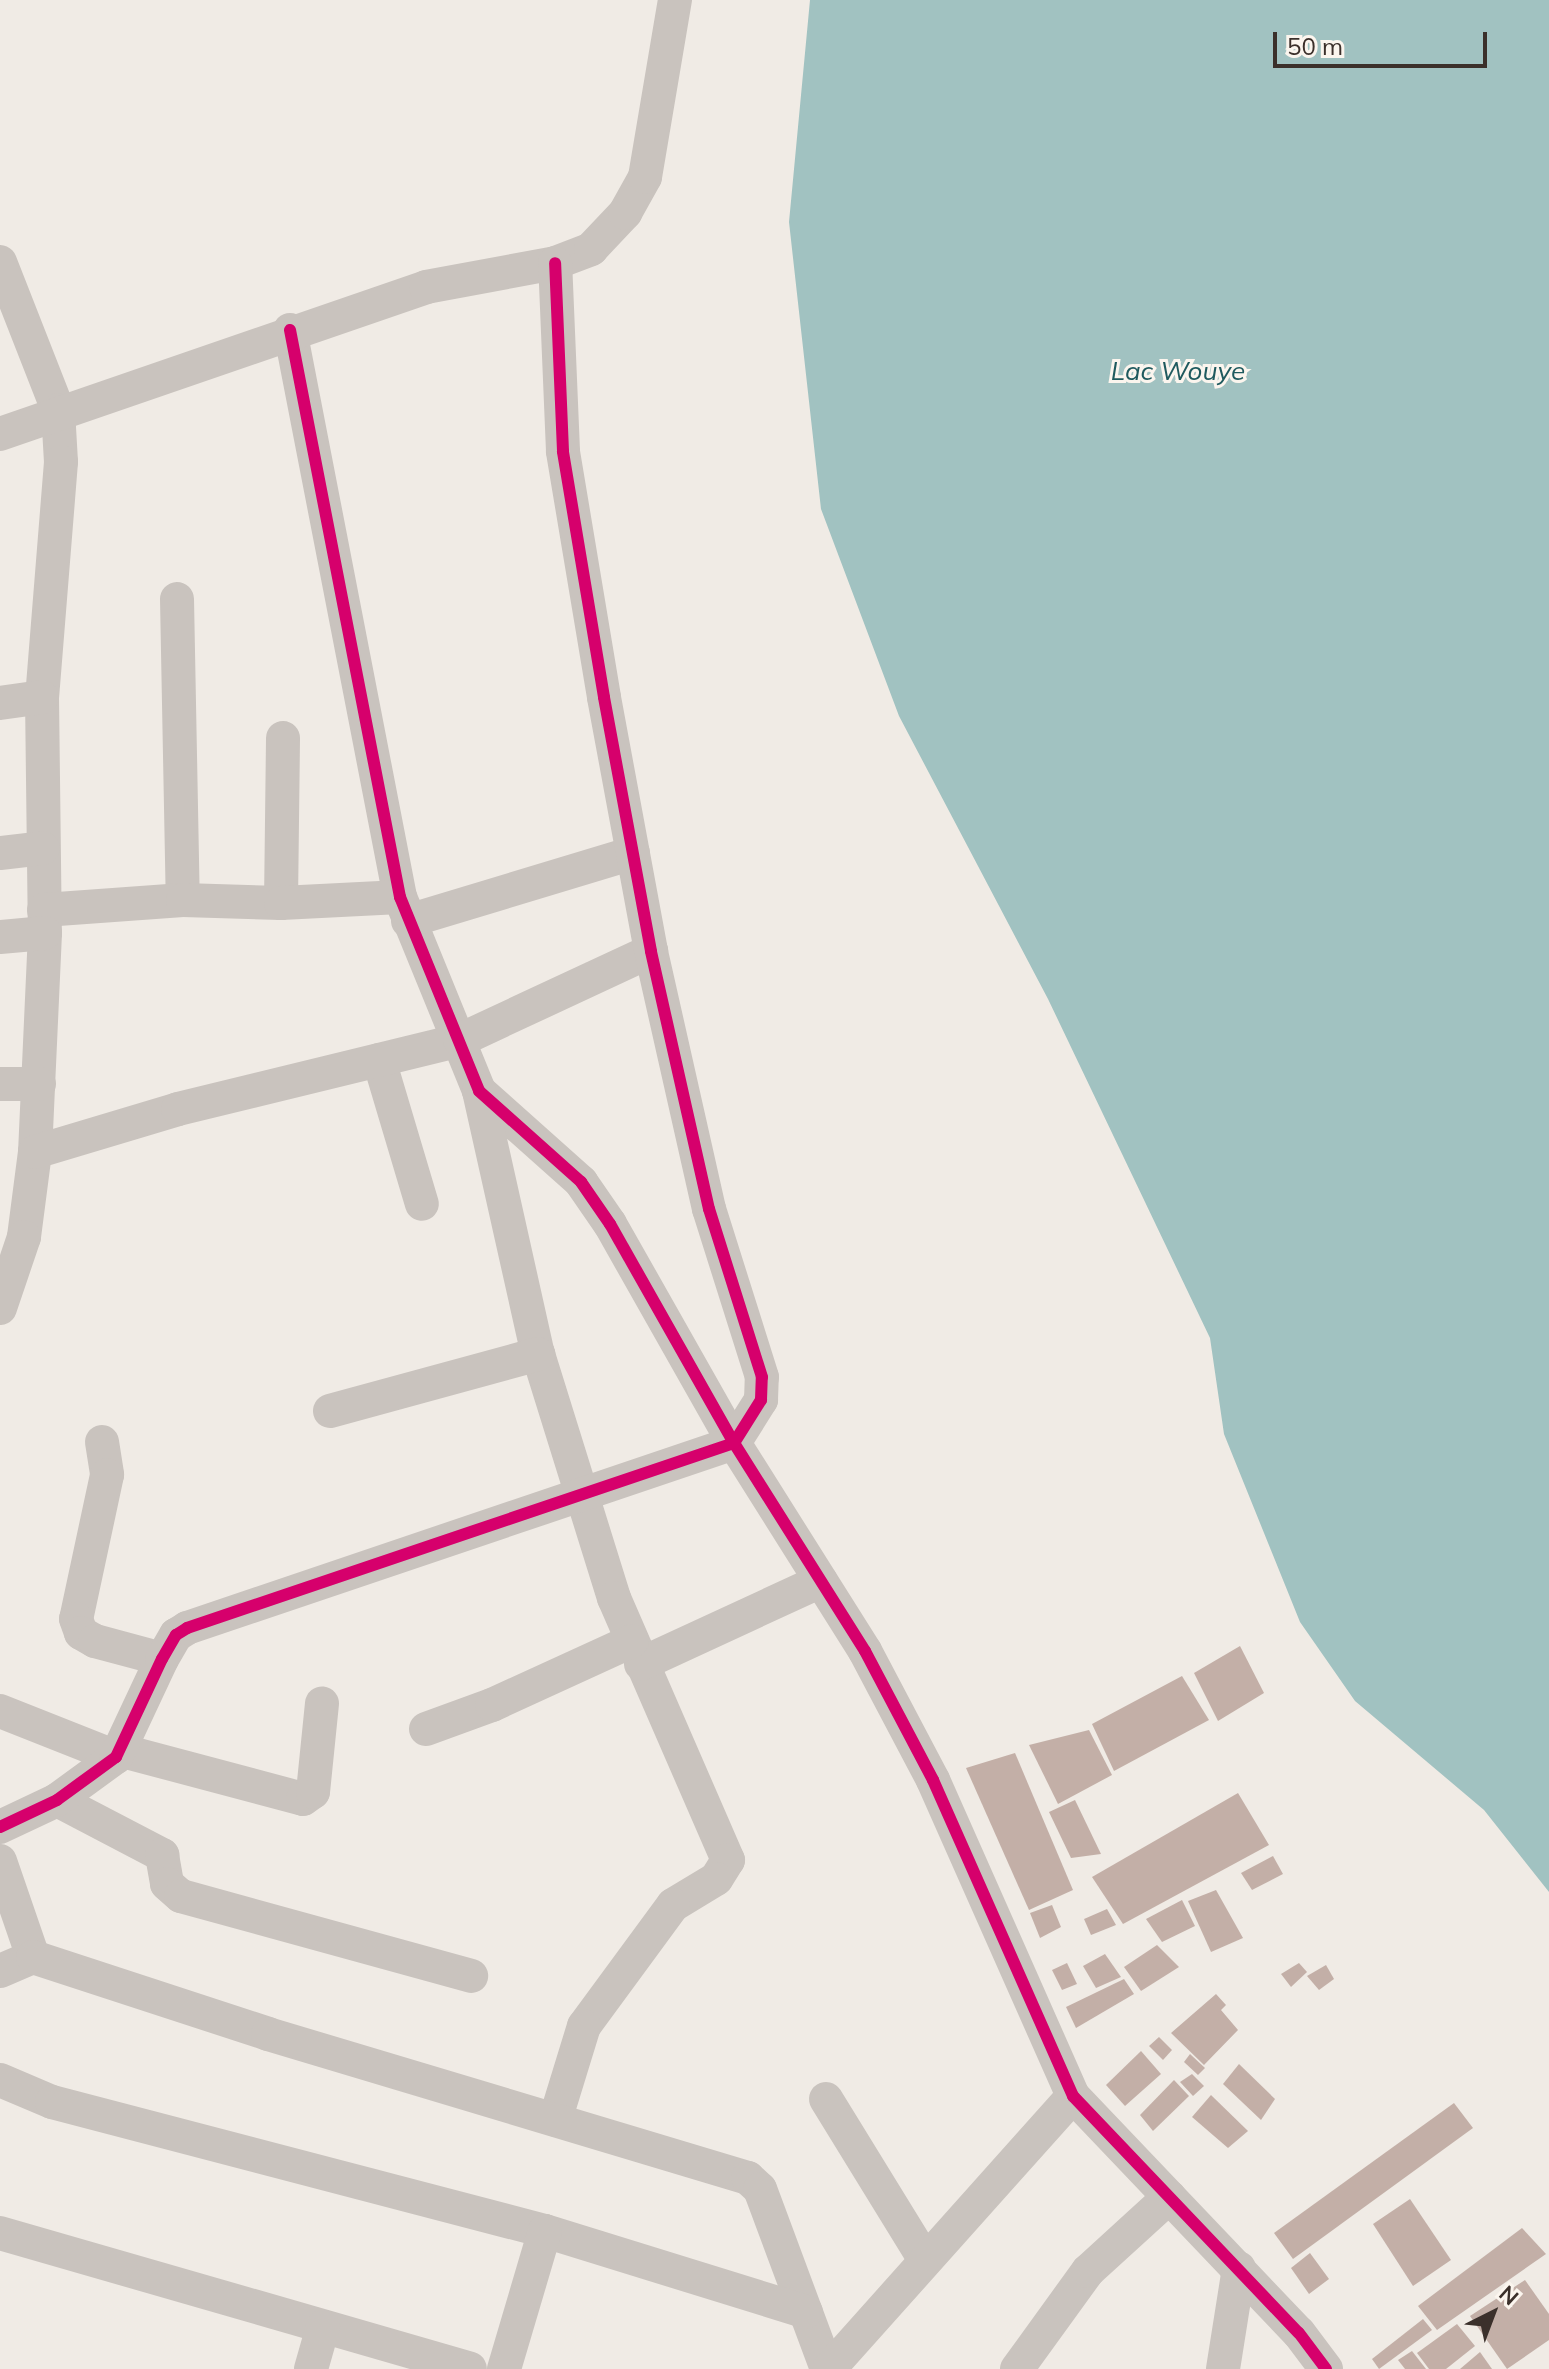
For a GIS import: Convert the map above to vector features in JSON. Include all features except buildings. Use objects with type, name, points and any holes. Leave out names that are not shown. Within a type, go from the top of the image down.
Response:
[{"type":"street","points":[[0,434],[58,410],[426,287],[555,263],[591,249],[637,196],[661,101],[675,0]]},
{"type":"street","points":[[0,1827],[57,1800],[118,1754],[162,1659],[176,1635],[187,1628],[734,1443],[761,1400],[762,1377],[709,1209],[651,951],[633,853],[563,451],[555,263]]},
{"type":"street","points":[[0,1308],[12,1236],[35,1152],[45,921],[42,697],[59,509],[58,410],[2,275]]},
{"type":"street","points":[[290,330],[404,909],[479,1091],[538,1354],[581,1496],[636,1652],[728,1860],[716,1879],[673,1905],[584,2026],[555,2120]]},
{"type":"street","points":[[177,599],[183,900]]},
{"type":"street","points":[[0,703],[42,697]]},
{"type":"street","points":[[281,903],[283,738]]},
{"type":"street","points":[[0,853],[43,848]]},
{"type":"street","points":[[0,937],[45,921],[183,900],[404,909],[633,853]]},
{"type":"street","points":[[35,1152],[178,1109],[460,1040],[651,951]]},
{"type":"street","points":[[379,1060],[422,1204]]},
{"type":"street","points":[[0,1084],[39,1084]]},
{"type":"street","points":[[479,1091],[581,1182],[610,1224],[734,1443],[821,1581],[933,1780],[1073,2096],[1239,2268],[1326,2369]]},
{"type":"street","points":[[330,1411],[538,1354]]},
{"type":"street","points":[[102,1442],[107,1475],[76,1619],[81,1633],[95,1641],[162,1659]]},
{"type":"street","points":[[426,1729],[821,1581]]},
{"type":"street","points":[[0,1711],[118,1754],[303,1799],[313,1792],[322,1703]]},
{"type":"street","points":[[57,1800],[162,1855],[167,1884],[181,1896],[471,1976]]},
{"type":"street","points":[[0,1861],[33,1957]]},
{"type":"street","points":[[0,1971],[33,1957],[755,2182],[828,2369],[924,2258],[1073,2096]]},
{"type":"street","points":[[0,2080],[52,2102],[545,2231],[806,2312]]},
{"type":"street","points":[[826,2099],[924,2258]]},
{"type":"street","points":[[1017,2369],[1088,2271],[1169,2197]]},
{"type":"street","points":[[504,2369],[545,2231]]},
{"type":"street","points":[[0,2233],[470,2369]]},
{"type":"street","points":[[1223,2369],[1239,2268]]},
{"type":"street","points":[[311,2369],[323,2327]]},
{"type":"water","name":"Lac Wouye","points":[[810,0],[1549,0],[1549,1892],[1484,1810],[1355,1701],[1300,1622],[1224,1434],[1210,1338],[1048,999],[899,716],[821,509],[789,222]]},
{"type":"cycle path","points":[[0,1827],[57,1800],[116,1757],[162,1659],[176,1635],[187,1628],[734,1443],[761,1400],[762,1377],[709,1209],[651,951],[604,697],[563,451],[555,263]]},
{"type":"cycle path","points":[[290,330],[400,897],[479,1091],[581,1182],[610,1224],[734,1443],[865,1651],[933,1780],[1073,2096],[1299,2333],[1326,2369]]}]
